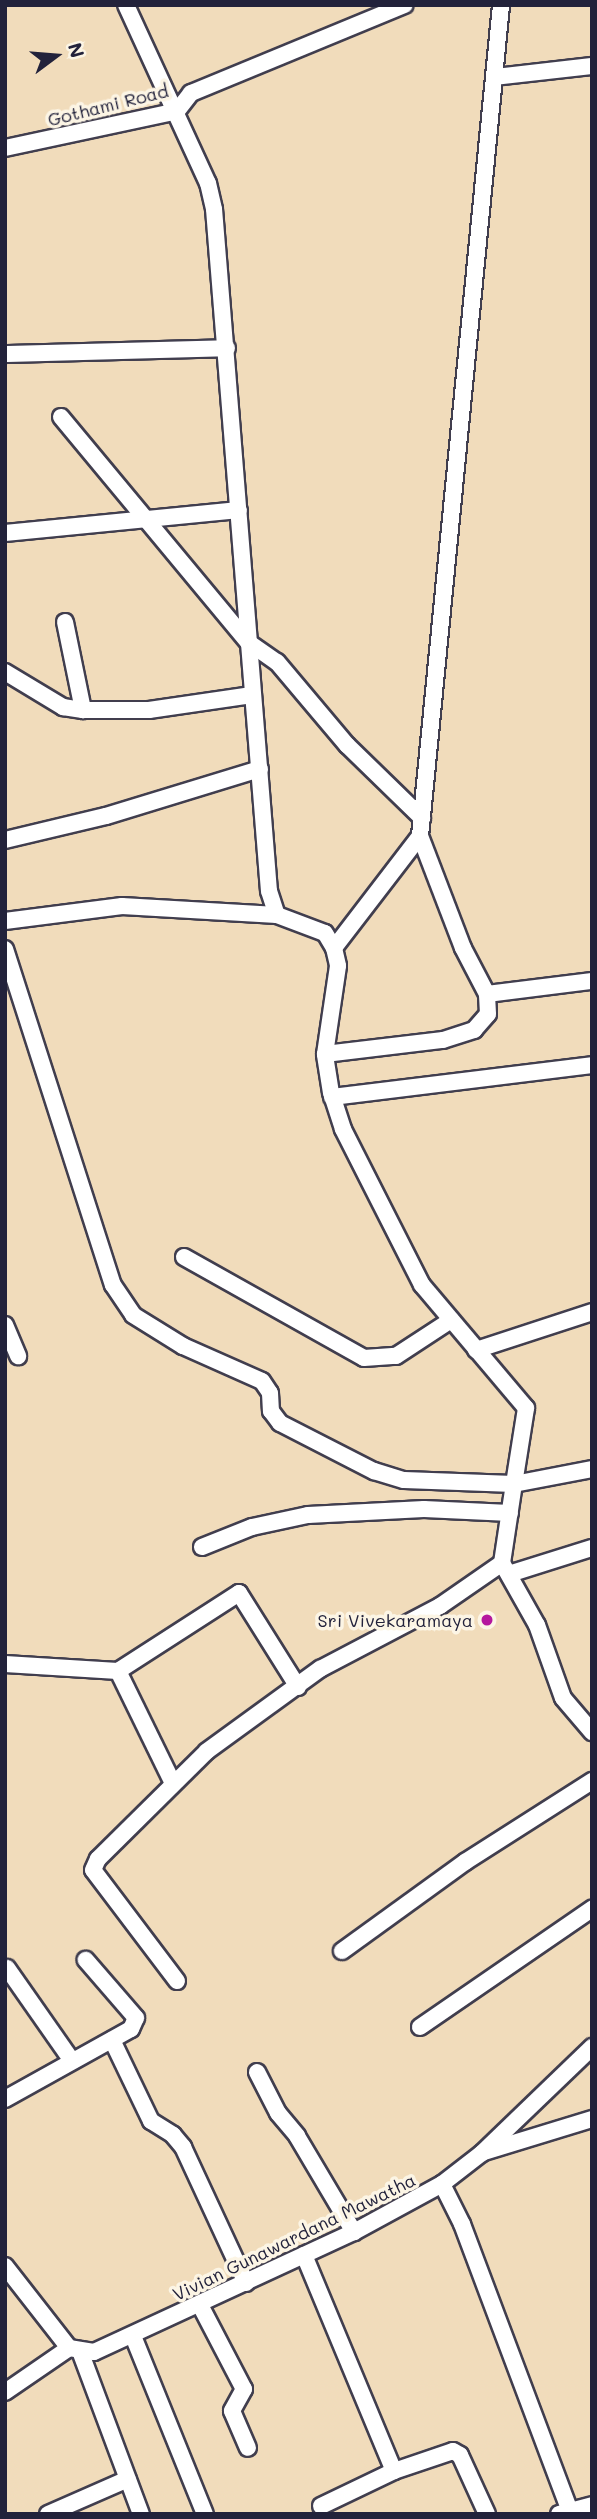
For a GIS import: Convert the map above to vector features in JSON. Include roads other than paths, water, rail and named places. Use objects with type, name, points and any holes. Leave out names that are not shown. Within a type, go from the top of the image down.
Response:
[{"type":"street","points":[[126,5],[208,183],[227,348],[269,891],[277,915]]},
{"type":"street","name":"Gothami Road","points":[[5,148],[177,111],[191,93],[367,13],[405,5]]},
{"type":"street","points":[[325,1054],[443,1041],[474,1030],[488,1014],[486,994],[463,948],[420,836],[501,5]]},
{"type":"street","points":[[495,77],[592,66]]},
{"type":"street","points":[[5,354],[227,348]]},
{"type":"street","points":[[61,417],[248,642],[277,662],[347,745],[422,818]]},
{"type":"street","points":[[5,533],[239,510]]},
{"type":"street","points":[[65,622],[83,710]]},
{"type":"street","points":[[5,672],[64,707],[83,710],[149,710],[252,695]]},
{"type":"street","points":[[5,841],[106,816],[260,769]]},
{"type":"street","points":[[334,948],[420,836]]},
{"type":"street","points":[[5,921],[122,906],[277,915],[325,933],[334,948],[338,966],[325,1054],[332,1097],[343,1129],[422,1285],[526,1408],[510,1513],[505,1569],[537,1625],[564,1698],[592,1732]]},
{"type":"street","points":[[5,949],[113,1285],[133,1315],[183,1346],[262,1381],[270,1393],[271,1411],[280,1423],[374,1471],[404,1480],[514,1484],[592,1469]]},
{"type":"street","points":[[486,994],[592,981]]},
{"type":"street","points":[[332,1097],[592,1065]]},
{"type":"street","points":[[184,1257],[364,1358],[396,1356],[451,1320]]},
{"type":"street","points":[[476,1350],[592,1312]]},
{"type":"street","points":[[5,1325],[18,1356]]},
{"type":"street","points":[[202,1547],[252,1527],[308,1516],[424,1509],[510,1513]]},
{"type":"street","points":[[177,1981],[93,1870],[98,1859],[172,1781],[207,1751],[320,1669],[505,1569],[592,1548]]},
{"type":"street","points":[[5,1664],[118,1671],[239,1593],[298,1687]]},
{"type":"street","points":[[118,1671],[172,1781]]},
{"type":"street","points":[[342,1951],[465,1862],[592,1781]]},
{"type":"street","points":[[420,2027],[592,1909]]},
{"type":"street","points":[[5,2099],[131,2029],[136,2018],[86,1960]]},
{"type":"street","points":[[7,1968],[72,2061]]},
{"type":"street","points":[[111,2040],[151,2121],[173,2135],[183,2147],[246,2283]]},
{"type":"street","name":"Vivian Gunawardana Mawatha","points":[[75,2349],[94,2351],[133,2336],[354,2232],[442,2184],[482,2153],[592,2047]]},
{"type":"street","points":[[257,2072],[278,2113],[297,2136],[354,2232]]},
{"type":"street","points":[[482,2153],[592,2119]]},
{"type":"street","points":[[442,2184],[462,2224],[567,2513],[592,2505]]},
{"type":"street","points":[[304,2255],[394,2471]]},
{"type":"street","points":[[5,2266],[75,2349],[141,2514]]},
{"type":"street","points":[[200,2305],[244,2389],[232,2411],[248,2448]]},
{"type":"street","points":[[133,2336],[205,2514]]},
{"type":"street","points":[[5,2392],[75,2349]]},
{"type":"street","points":[[321,2506],[394,2471],[453,2451],[460,2455],[487,2514]]},
{"type":"street","points":[[48,2514],[128,2479]]},
{"type":"place","name":"Sri Vivekaramaya","points":[[487,1620]]}]
